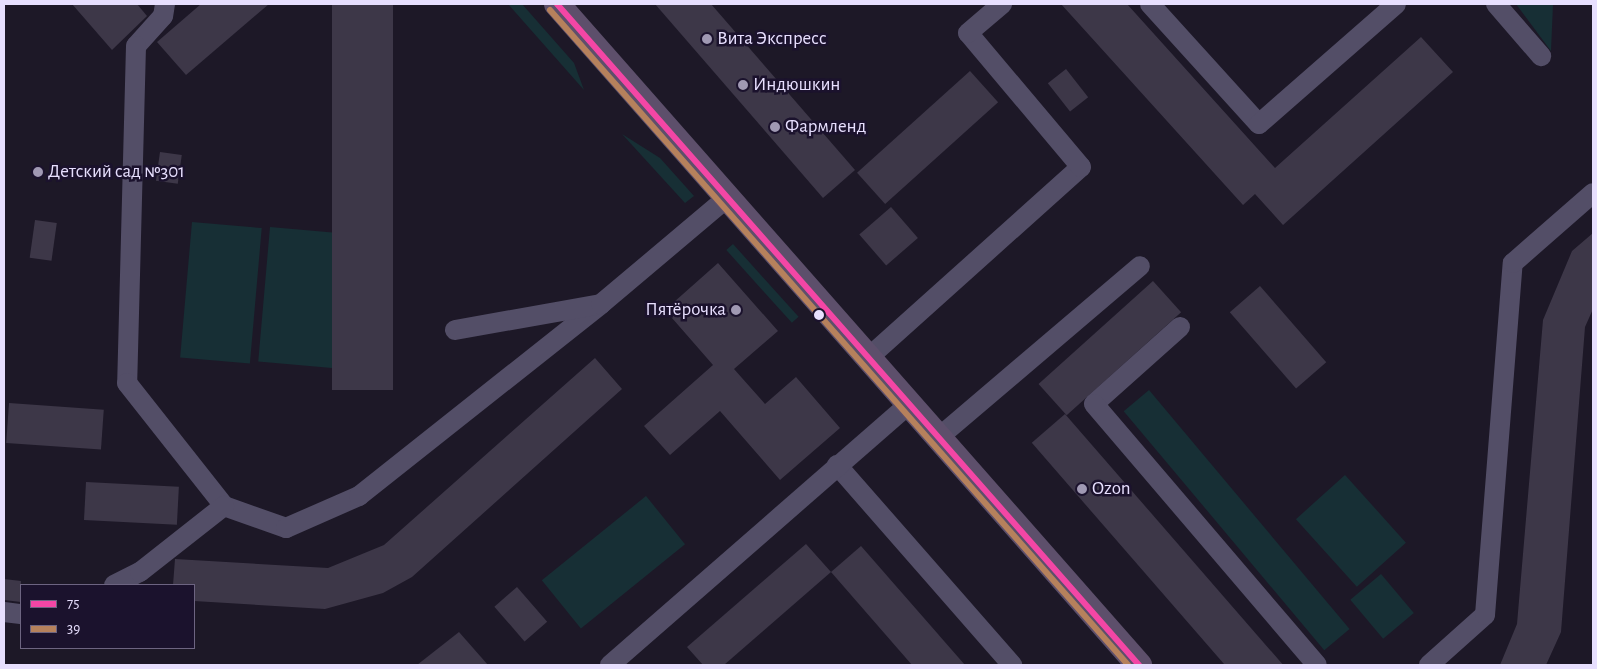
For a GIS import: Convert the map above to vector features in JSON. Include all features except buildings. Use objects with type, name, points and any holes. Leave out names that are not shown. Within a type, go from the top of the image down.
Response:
[{"type":"main road","points":[[557,4],[1139,665]]},
{"type":"lane","points":[[165,4],[163,16],[136,46],[126,383],[224,506],[286,528],[359,496],[601,304],[727,198]]},
{"type":"lane","points":[[868,358],[1081,167],[968,33],[1002,4]]},
{"type":"lane","points":[[1150,4],[1259,124],[1396,4]]},
{"type":"lane","points":[[1496,4],[1541,56]]},
{"type":"lane","points":[[1429,665],[1485,615],[1513,263],[1593,193]]},
{"type":"lane","points":[[938,438],[1140,266]]},
{"type":"lane","points":[[455,330],[601,304]]},
{"type":"lane","points":[[1180,327],[1094,404],[1317,665]]},
{"type":"lane","points":[[610,665],[909,404]]},
{"type":"lane","points":[[837,465],[1012,665]]},
{"type":"lane","points":[[116,584],[140,572],[224,506]]},
{"type":"lane","points":[[4,612],[20,614]]},
{"type":"green space","points":[[508,4],[522,4],[574,63],[584,90]]},
{"type":"green space","points":[[1516,4],[1553,4],[1551,51]]},
{"type":"green space","points":[[622,134],[660,158],[694,196],[685,203]]},
{"type":"green space","points":[[192,222],[262,228],[250,364],[180,357]]},
{"type":"green space","points":[[270,227],[344,233],[332,368],[258,361]]},
{"type":"green space","points":[[733,244],[799,317],[792,323],[726,250]]},
{"type":"green space","points":[[1149,390],[1350,629],[1324,650],[1124,411]]},
{"type":"green space","points":[[1345,475],[1406,543],[1357,587],[1296,519]]},
{"type":"green space","points":[[646,496],[685,544],[581,629],[542,580]]},
{"type":"green space","points":[[1381,574],[1414,613],[1383,639],[1350,600]]},
{"type":"transit line","name":"75","points":[[557,4],[1139,665]]},
{"type":"transit line","name":"39","points":[[550,10],[1128,665]]},
{"type":"place","name":"Вита Экспресс","points":[[707,39]]},
{"type":"place","name":"Индюшкин","points":[[743,85]]},
{"type":"place","name":"Фармленд","points":[[775,127]]},
{"type":"place","name":"Детский сад №301","points":[[38,172]]},
{"type":"place","name":"Пятёрочка","points":[[736,310]]},
{"type":"place","name":"Ozon","points":[[1082,489]]}]
